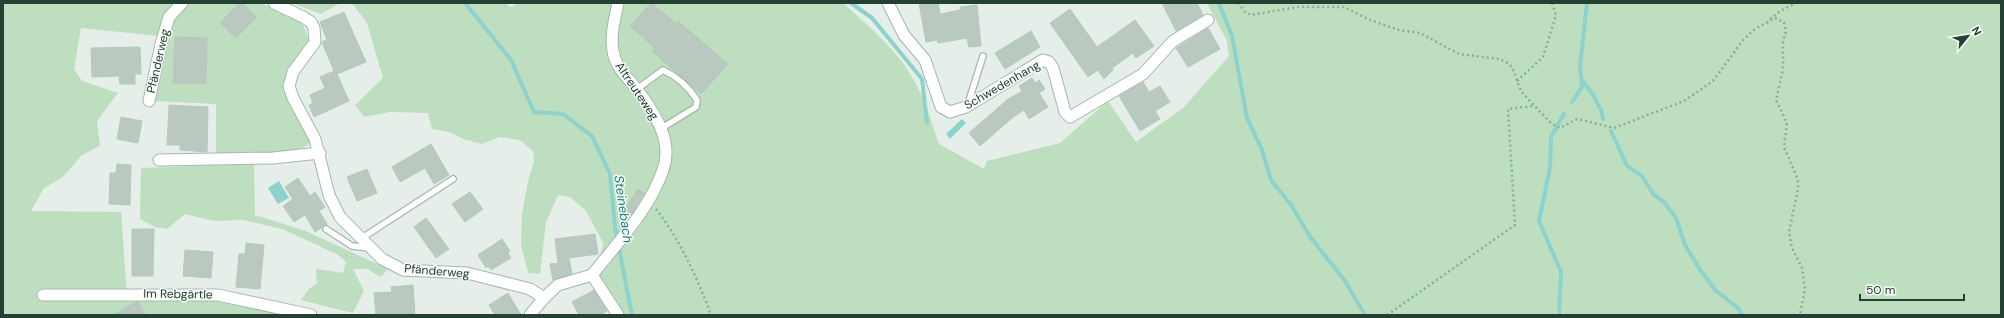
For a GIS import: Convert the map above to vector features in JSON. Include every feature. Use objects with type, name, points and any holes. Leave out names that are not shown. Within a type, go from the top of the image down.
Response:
[{"type":"street","name":"Pfänderweg","points":[[149,101],[161,44],[169,17],[182,3]]},
{"type":"street","name":"Pfänderweg","points":[[274,3],[303,17],[311,22],[314,28],[314,42],[293,72],[289,86],[292,98],[310,128],[320,153],[332,200],[340,217],[382,259],[403,270],[468,273],[530,289],[544,298]]},
{"type":"street","name":"Altreuteweg","points":[[592,275],[636,220],[649,199],[663,169],[666,155],[662,128],[637,89],[619,68],[613,51],[614,28],[618,3]]},
{"type":"street","name":"Schwedenhang","points":[[888,3],[904,35],[925,60],[941,107],[950,112],[966,107],[1043,60],[1049,62],[1053,68],[1065,112],[1070,117],[1143,74],[1173,41],[1208,20]]},
{"type":"street","points":[[159,160],[273,158],[320,153]]},
{"type":"street","points":[[530,315],[544,298],[558,286],[592,275],[618,315]]},
{"type":"street","name":"Im Rebgärtle","points":[[43,295],[218,294],[311,315]]},
{"type":"lane","points":[[966,107],[983,56]]},
{"type":"lane","points":[[637,89],[663,70],[676,77],[694,94],[697,100],[696,107],[662,128]]},
{"type":"lane","points":[[362,238],[452,179]]},
{"type":"lane","points":[[326,229],[352,246],[371,248]]},
{"type":"path","points":[[1238,3],[1245,12],[1251,15],[1298,7],[1344,7],[1370,20],[1399,30],[1420,33],[1459,54],[1506,62],[1512,67],[1521,91],[1533,106],[1551,123],[1560,128],[1577,119],[1614,128],[1684,101],[1713,81],[1744,39],[1780,10],[1796,3]]},
{"type":"path","points":[[1517,81],[1543,57],[1556,15],[1552,3]]},
{"type":"path","points":[[1768,20],[1775,18],[1781,19],[1786,26],[1782,49],[1783,69],[1776,100],[1787,123],[1784,147],[1798,180],[1798,188],[1789,232],[1792,248],[1802,268],[1805,289],[1800,315]]},
{"type":"path","points":[[1387,315],[1515,226],[1508,109],[1533,106]]},
{"type":"path","points":[[649,199],[671,229],[692,268],[710,315]]},
{"type":"green space","points":[[3,3],[261,3],[302,22],[309,40],[289,71],[283,90],[309,134],[309,144],[296,152],[254,163],[255,215],[306,231],[388,269],[381,277],[367,269],[353,269],[364,291],[353,313],[301,300],[309,289],[317,283],[316,269],[343,273],[346,262],[337,254],[282,229],[243,220],[214,221],[185,214],[167,229],[155,227],[140,219],[141,168],[216,165],[216,104],[153,101],[159,36],[81,28],[74,69],[82,81],[118,93],[97,121],[100,146],[82,155],[62,178],[44,188],[31,211],[121,212],[127,298],[221,299],[293,315],[3,315]]},
{"type":"green space","points":[[292,3],[340,3],[321,14]]},
{"type":"green space","points":[[352,3],[505,3],[511,7],[518,3],[843,3],[897,55],[911,75],[920,91],[939,144],[984,169],[987,161],[1060,143],[1108,101],[1136,142],[1184,107],[1229,56],[1227,41],[1207,3],[2001,3],[2001,315],[622,315],[621,308],[597,276],[603,243],[586,211],[570,197],[558,195],[546,222],[540,274],[528,273],[521,244],[522,214],[528,181],[534,161],[533,151],[520,140],[500,137],[482,144],[463,139],[450,132],[432,129],[428,113],[390,112],[364,117],[355,105],[383,78],[367,23]]},
{"type":"water","points":[[962,119],[966,123],[950,139],[946,134]]},
{"type":"water","points":[[279,181],[289,198],[278,204],[268,188]]},
{"type":"building","points":[[239,3],[242,3],[257,17],[236,38],[220,23]]},
{"type":"building","points":[[651,3],[676,23],[678,21],[728,64],[701,94],[652,51],[655,48],[630,26]]},
{"type":"building","points":[[919,3],[938,3],[940,14],[960,10],[960,7],[977,5],[981,46],[969,47],[967,38],[938,43],[937,40],[926,42]]},
{"type":"building","points":[[1162,3],[1197,3],[1203,15],[1176,31]]},
{"type":"building","points":[[1070,9],[1097,47],[1135,20],[1154,46],[1136,58],[1133,53],[1112,68],[1113,70],[1104,79],[1098,70],[1088,77],[1050,23]]},
{"type":"building","points":[[344,12],[366,62],[337,74],[349,101],[314,117],[309,105],[313,103],[310,95],[325,88],[320,77],[334,71],[322,42],[327,40],[320,22]]},
{"type":"building","points":[[1208,28],[1220,49],[1188,67],[1176,48]]},
{"type":"building","points":[[1031,31],[1040,47],[1005,69],[995,53]]},
{"type":"building","points":[[175,37],[207,38],[206,84],[173,83]]},
{"type":"building","points":[[140,47],[141,74],[135,74],[135,84],[120,84],[119,76],[92,77],[91,48]]},
{"type":"building","points":[[1032,78],[1035,83],[1039,80],[1045,89],[1039,93],[1048,107],[1029,119],[1024,110],[1012,118],[980,146],[969,133],[1007,100],[1022,91],[1019,86]]},
{"type":"building","points":[[1143,82],[1149,92],[1160,86],[1170,102],[1155,111],[1160,119],[1140,131],[1119,96]]},
{"type":"building","points":[[169,105],[208,107],[207,152],[180,150],[180,145],[167,145]]},
{"type":"building","points":[[121,117],[142,121],[138,143],[117,139]]},
{"type":"building","points":[[431,144],[449,175],[434,184],[425,168],[400,182],[392,167]]},
{"type":"building","points":[[117,164],[131,165],[130,205],[109,204],[110,173],[116,173]]},
{"type":"building","points":[[367,169],[377,193],[357,201],[347,177]]},
{"type":"building","points":[[298,178],[310,196],[315,192],[325,207],[319,211],[327,224],[315,232],[305,215],[294,222],[283,206],[293,199],[285,187]]},
{"type":"building","points":[[638,189],[644,193],[631,215],[624,210]]},
{"type":"building","points":[[470,192],[483,209],[465,222],[452,204]]},
{"type":"building","points":[[426,218],[449,249],[436,258],[414,227]]},
{"type":"building","points":[[132,229],[154,229],[153,276],[132,276]]},
{"type":"building","points":[[595,234],[598,254],[569,258],[572,274],[553,280],[550,264],[558,263],[555,239]]},
{"type":"building","points":[[502,239],[510,251],[508,253],[511,258],[491,270],[488,266],[486,268],[478,255]]},
{"type":"building","points":[[246,243],[264,245],[260,289],[236,287],[239,254],[245,254]]},
{"type":"building","points":[[185,250],[213,252],[211,278],[183,276]]},
{"type":"building","points":[[413,285],[415,315],[376,315],[374,293],[392,292],[391,287]]},
{"type":"building","points":[[594,290],[607,311],[600,315],[579,315],[572,302]]},
{"type":"building","points":[[508,293],[521,315],[495,315],[489,305]]},
{"type":"building","points":[[138,302],[145,315],[113,315]]},
{"type":"waterway","name":"Steinebach","points":[[465,3],[511,60],[534,112],[563,114],[592,136],[610,174],[615,228],[632,315]]},
{"type":"waterway","points":[[851,3],[872,18],[922,79],[927,123]]},
{"type":"waterway","points":[[1219,3],[1232,36],[1247,118],[1262,150],[1271,180],[1291,205],[1311,238],[1345,281],[1365,315]]},
{"type":"waterway","points":[[1572,102],[1582,87],[1580,66],[1587,3]]},
{"type":"waterway","points":[[1582,80],[1593,95],[1601,110],[1603,119]]},
{"type":"waterway","points":[[1559,315],[1561,272],[1539,221],[1550,168],[1551,137],[1564,114]]},
{"type":"waterway","points":[[1611,131],[1627,166],[1642,176],[1654,195],[1664,202],[1676,218],[1685,245],[1699,268],[1715,290],[1738,308],[1742,315]]}]
